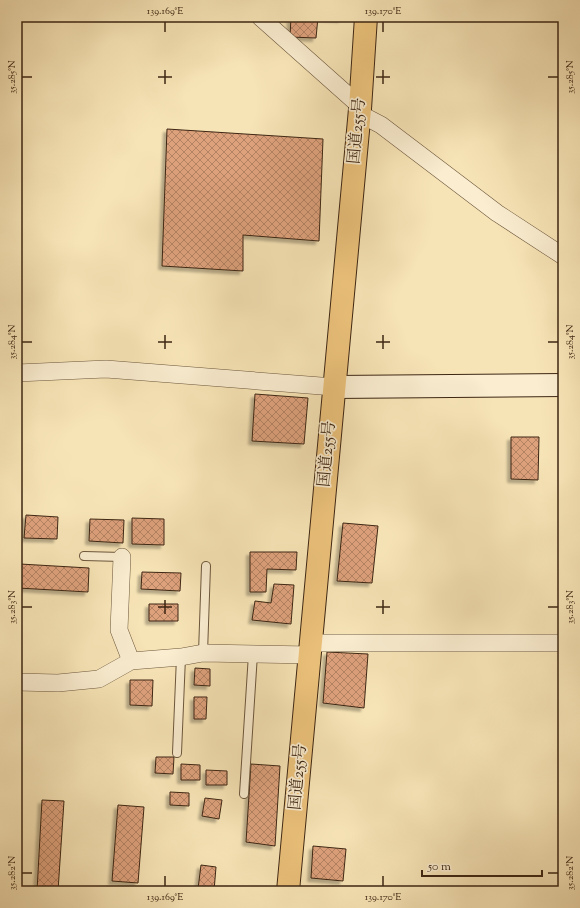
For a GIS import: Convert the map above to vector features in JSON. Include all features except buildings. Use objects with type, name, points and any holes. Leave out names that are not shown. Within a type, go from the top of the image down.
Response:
[{"type":"highway","name":"国道255号","points":[[288,891],[360,110],[366,17]]},
{"type":"street","points":[[260,17],[360,110],[497,213],[563,256]]},
{"type":"street","points":[[17,373],[106,369],[334,387],[563,385]]},
{"type":"street","points":[[122,557],[119,630],[131,661]]},
{"type":"street","points":[[17,682],[58,683],[99,679],[131,661],[181,657],[203,652],[253,654],[311,649],[563,643]]},
{"type":"lane","points":[[84,556],[122,557]]},
{"type":"lane","points":[[203,652],[206,566]]},
{"type":"lane","points":[[244,794],[253,654]]},
{"type":"lane","points":[[177,752],[181,657]]}]
